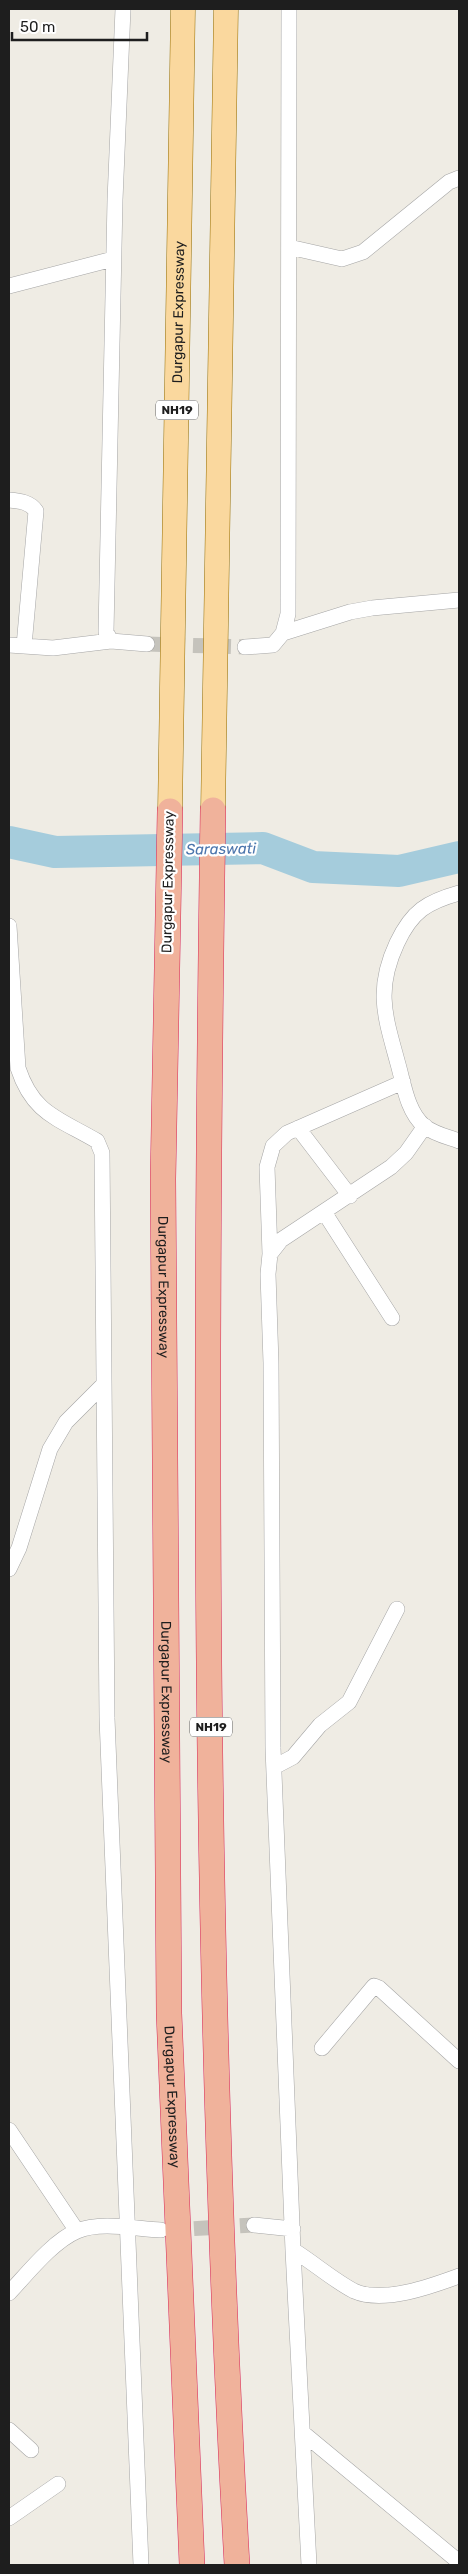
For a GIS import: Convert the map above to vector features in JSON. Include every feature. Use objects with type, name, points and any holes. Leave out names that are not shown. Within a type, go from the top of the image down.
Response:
[{"type":"highway","name":"NH19","points":[[213,810],[207,1178],[212,1826],[215,2032],[230,2440],[237,2565]]},
{"type":"highway","name":"Durgapur Expressway","points":[[170,811],[163,1189],[168,2013],[192,2565]]},
{"type":"main road","name":"Durgapur Expressway","points":[[170,811],[183,9]]},
{"type":"main road","name":"NH19","points":[[213,810],[226,9]]},
{"type":"street","points":[[111,641],[106,632],[114,259],[123,9]]},
{"type":"street","points":[[245,647],[273,645],[283,633],[288,614],[289,9]]},
{"type":"street","points":[[289,246],[342,259],[363,252],[449,182],[459,178]]},
{"type":"street","points":[[9,286],[114,259]]},
{"type":"street","points":[[9,500],[25,502],[33,506],[36,511],[24,646]]},
{"type":"street","points":[[283,633],[350,612],[372,608],[459,600]]},
{"type":"street","points":[[9,645],[53,648],[111,641],[147,644]]},
{"type":"street","points":[[459,893],[435,900],[419,910],[408,922],[384,973],[385,1014],[409,1105],[424,1126],[459,1141]]},
{"type":"street","points":[[9,926],[18,1068],[24,1086],[32,1100],[43,1110],[98,1141],[102,1153],[107,1718],[141,2565]]},
{"type":"street","points":[[310,2565],[293,2250],[274,1767],[268,1161],[273,1146],[279,1138],[403,1082]]},
{"type":"street","points":[[270,1254],[281,1240],[294,1229],[350,1196],[396,1162],[406,1153],[424,1126]]},
{"type":"street","points":[[298,1128],[350,1196]]},
{"type":"street","points":[[324,1212],[392,1318]]},
{"type":"street","points":[[9,1569],[19,1548],[50,1449],[58,1434],[104,1384]]},
{"type":"street","points":[[274,1767],[293,1757],[320,1724],[349,1702],[397,1609]]},
{"type":"street","points":[[322,2048],[374,1986],[379,1988],[459,2061]]},
{"type":"street","points":[[9,2130],[77,2231]]},
{"type":"street","points":[[254,2225],[293,2229]]},
{"type":"street","points":[[9,2292],[48,2253],[77,2231],[93,2228],[161,2230]]},
{"type":"street","points":[[293,2250],[347,2286],[365,2294],[401,2293],[459,2276]]},
{"type":"street","points":[[9,2430],[31,2450]]},
{"type":"street","points":[[303,2433],[459,2562]]},
{"type":"street","points":[[9,2516],[58,2484]]},
{"type":"waterway","name":"Saraswati","points":[[9,842],[55,852],[263,848],[313,867],[399,871],[459,857]]},
{"type":"tunnel","points":[[147,644],[245,647]]},
{"type":"tunnel","points":[[171,2230],[254,2225]]}]
